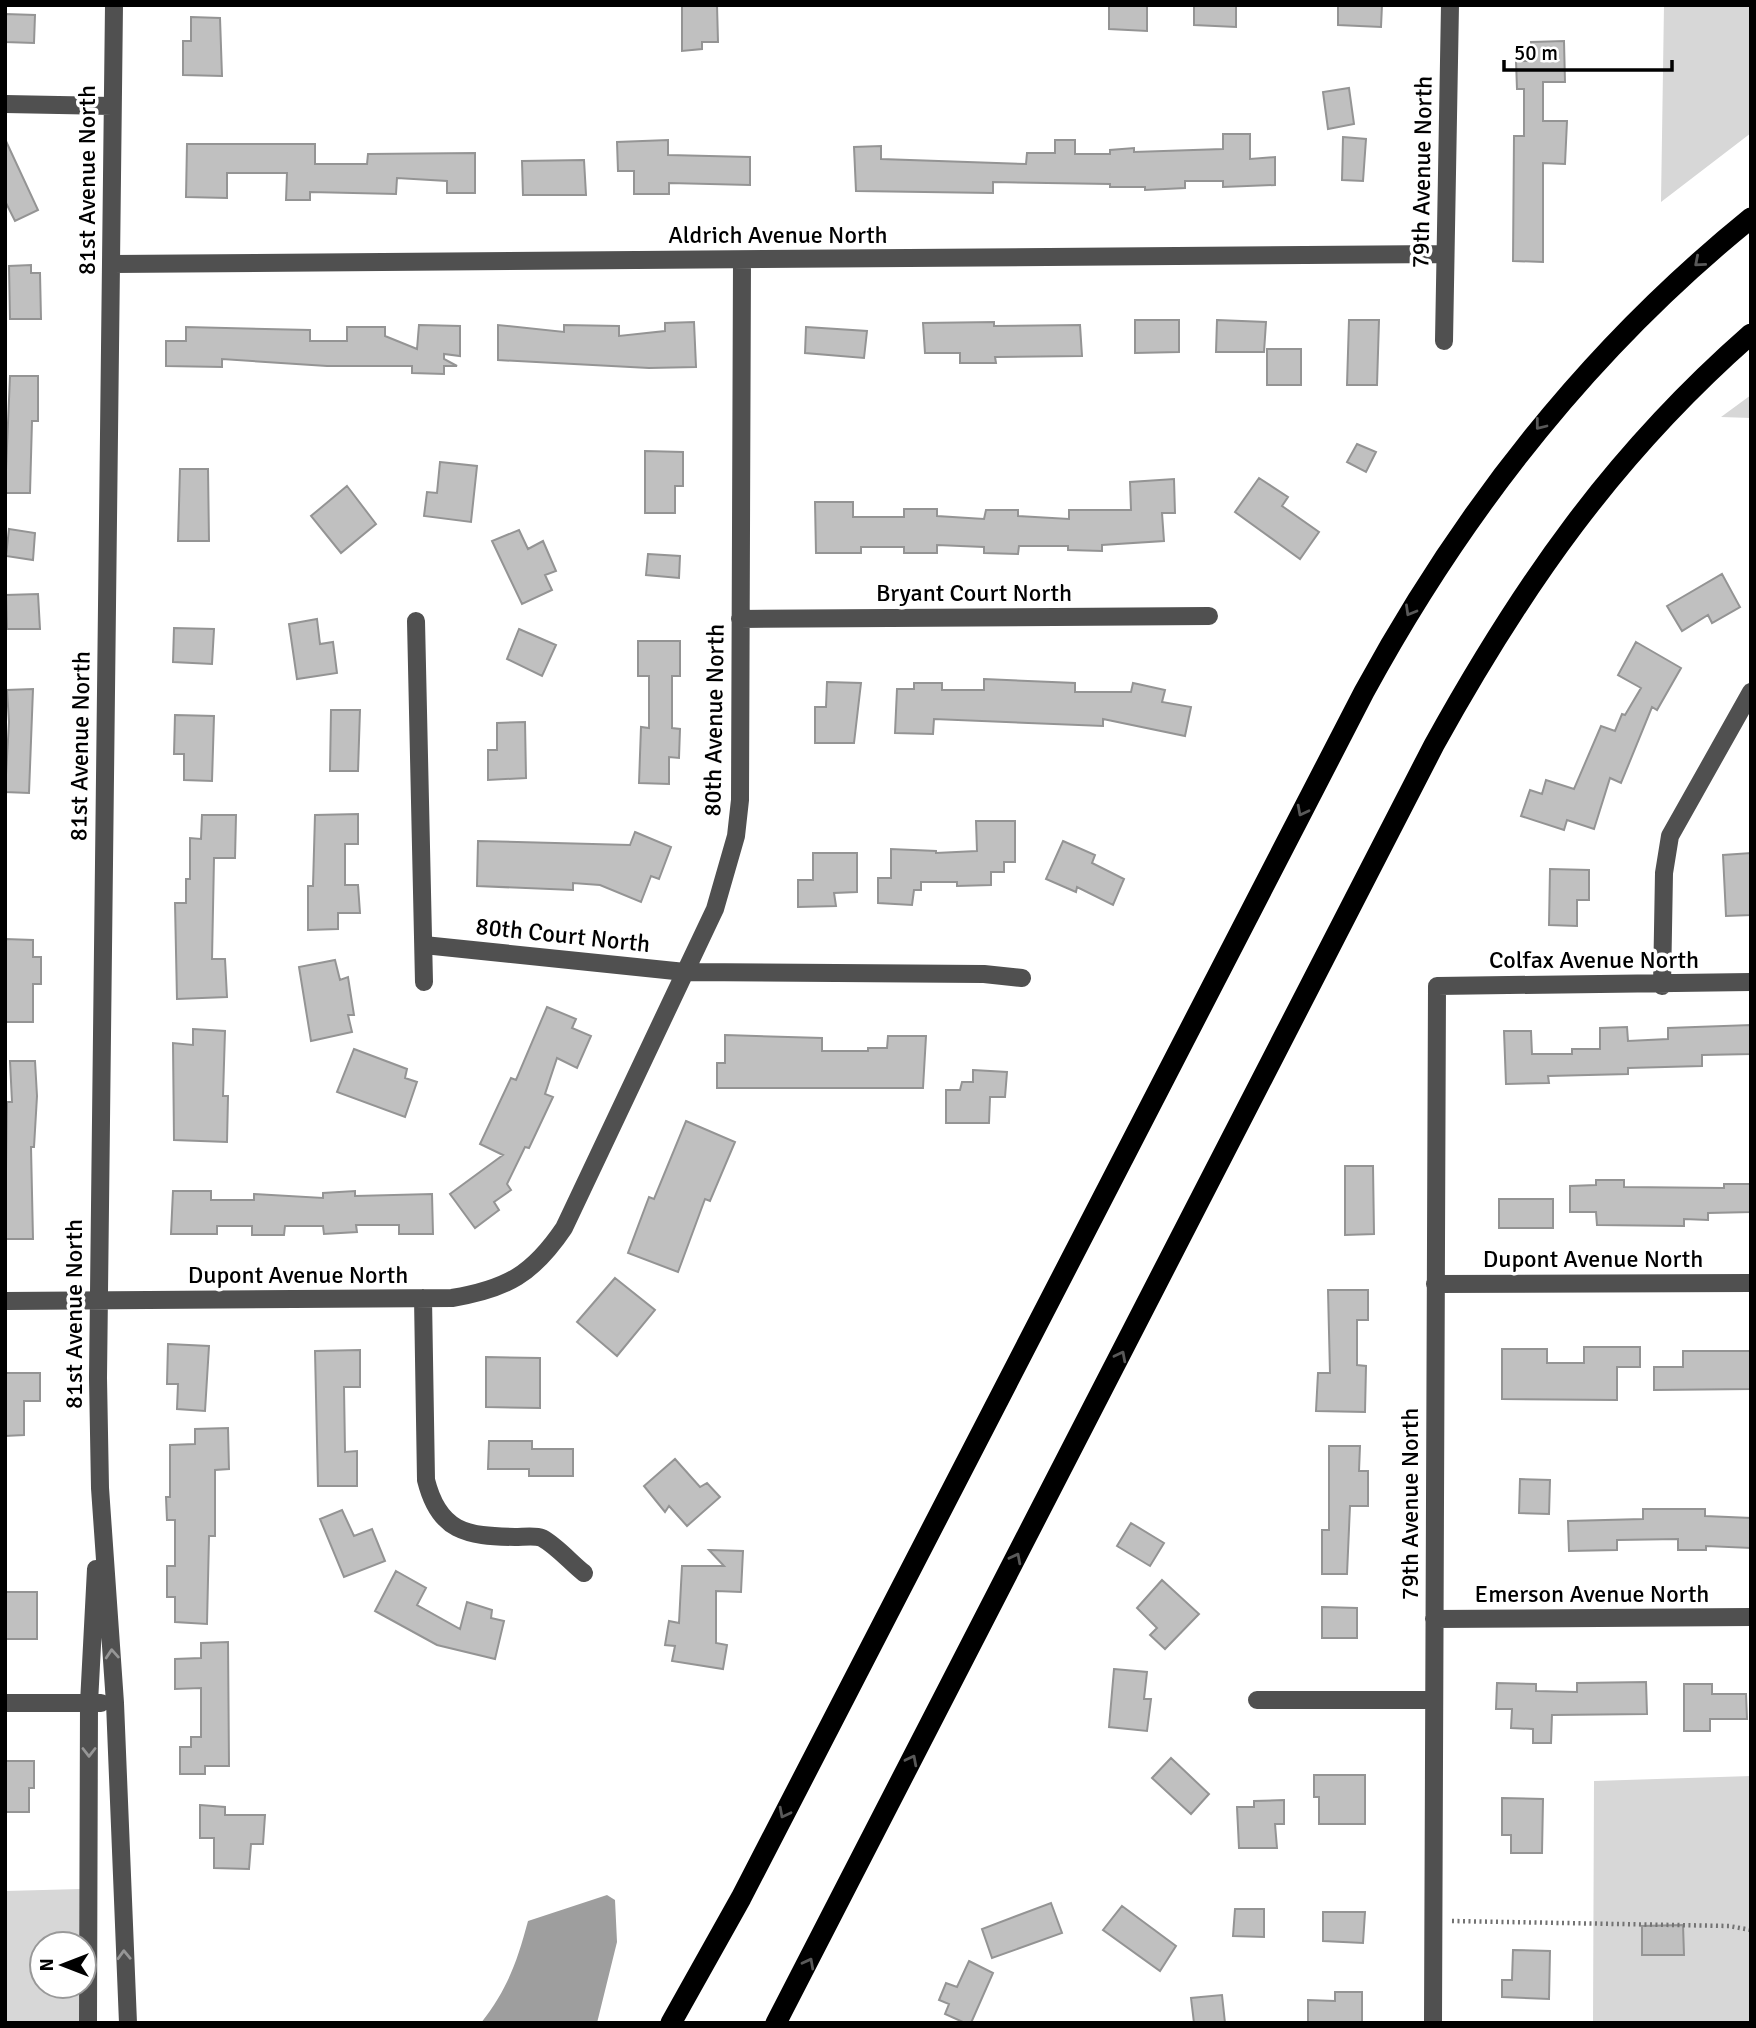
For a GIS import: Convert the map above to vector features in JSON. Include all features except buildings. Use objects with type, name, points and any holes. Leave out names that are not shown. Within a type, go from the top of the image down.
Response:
[{"type":"highway","points":[[671,2023],[741,1898],[1364,692],[1422,592],[1488,492],[1546,417],[1638,318],[1751,218]]},
{"type":"highway","points":[[776,2023],[1434,745],[1488,648],[1552,552],[1608,480],[1697,383],[1751,334]]},
{"type":"street","name":"81st Avenue North","points":[[114,5],[98,1300],[100,1488],[115,1703],[128,2023]]},
{"type":"street","name":"79th Avenue North","points":[[1444,341],[1450,5]]},
{"type":"street","points":[[5,104],[112,106]]},
{"type":"street","name":"Aldrich Avenue North","points":[[112,264],[1444,254]]},
{"type":"street","name":"80th Avenue North","points":[[564,1228],[715,909],[736,836],[740,800],[742,260]]},
{"type":"street","name":"Bryant Court North","points":[[740,619],[1209,617]]},
{"type":"street","points":[[415,621],[424,982]]},
{"type":"street","points":[[1662,986],[1664,873],[1670,836],[1751,692]]},
{"type":"street","name":"80th Court North","points":[[424,945],[685,972],[984,974],[1022,978]]},
{"type":"street","name":"Colfax Avenue North","points":[[1437,986],[1662,986],[1751,982]]},
{"type":"street","name":"79th Avenue North","points":[[1433,2023],[1437,986]]},
{"type":"street","name":"Dupont Avenue North","points":[[5,1301],[453,1298],[487,1292],[518,1278],[545,1256],[564,1228]]},
{"type":"street","name":"Dupont Avenue North","points":[[1435,1284],[1751,1283]]},
{"type":"street","points":[[423,1298],[426,1480],[431,1502],[444,1520],[464,1532],[541,1537],[583,1573]]},
{"type":"street","name":"81st Avenue North","points":[[88,2023],[89,1703],[100,1488]]},
{"type":"street","name":"Emerson Avenue North","points":[[1434,1619],[1751,1617]]},
{"type":"street","points":[[1257,1700],[1434,1700]]},
{"type":"street","points":[[5,1703],[115,1703]]},
{"type":"path","points":[[1433,1921],[1729,1926],[1751,1930]]},
{"type":"shaded area","points":[[1664,5],[1751,5],[1751,133],[1661,202]]},
{"type":"shaded area","points":[[1751,395],[1751,418],[1721,417]]},
{"type":"shaded area","points":[[1751,1776],[1751,2023],[1593,2023],[1594,1781]]},
{"type":"shaded area","points":[[81,1889],[81,1930],[28,1930],[28,2000],[81,2000],[81,2023],[5,2023],[5,1891]]},
{"type":"shaded area","points":[[607,1895],[615,1900],[617,1942],[597,2023],[481,2023],[510,1974],[528,1921]]}]
